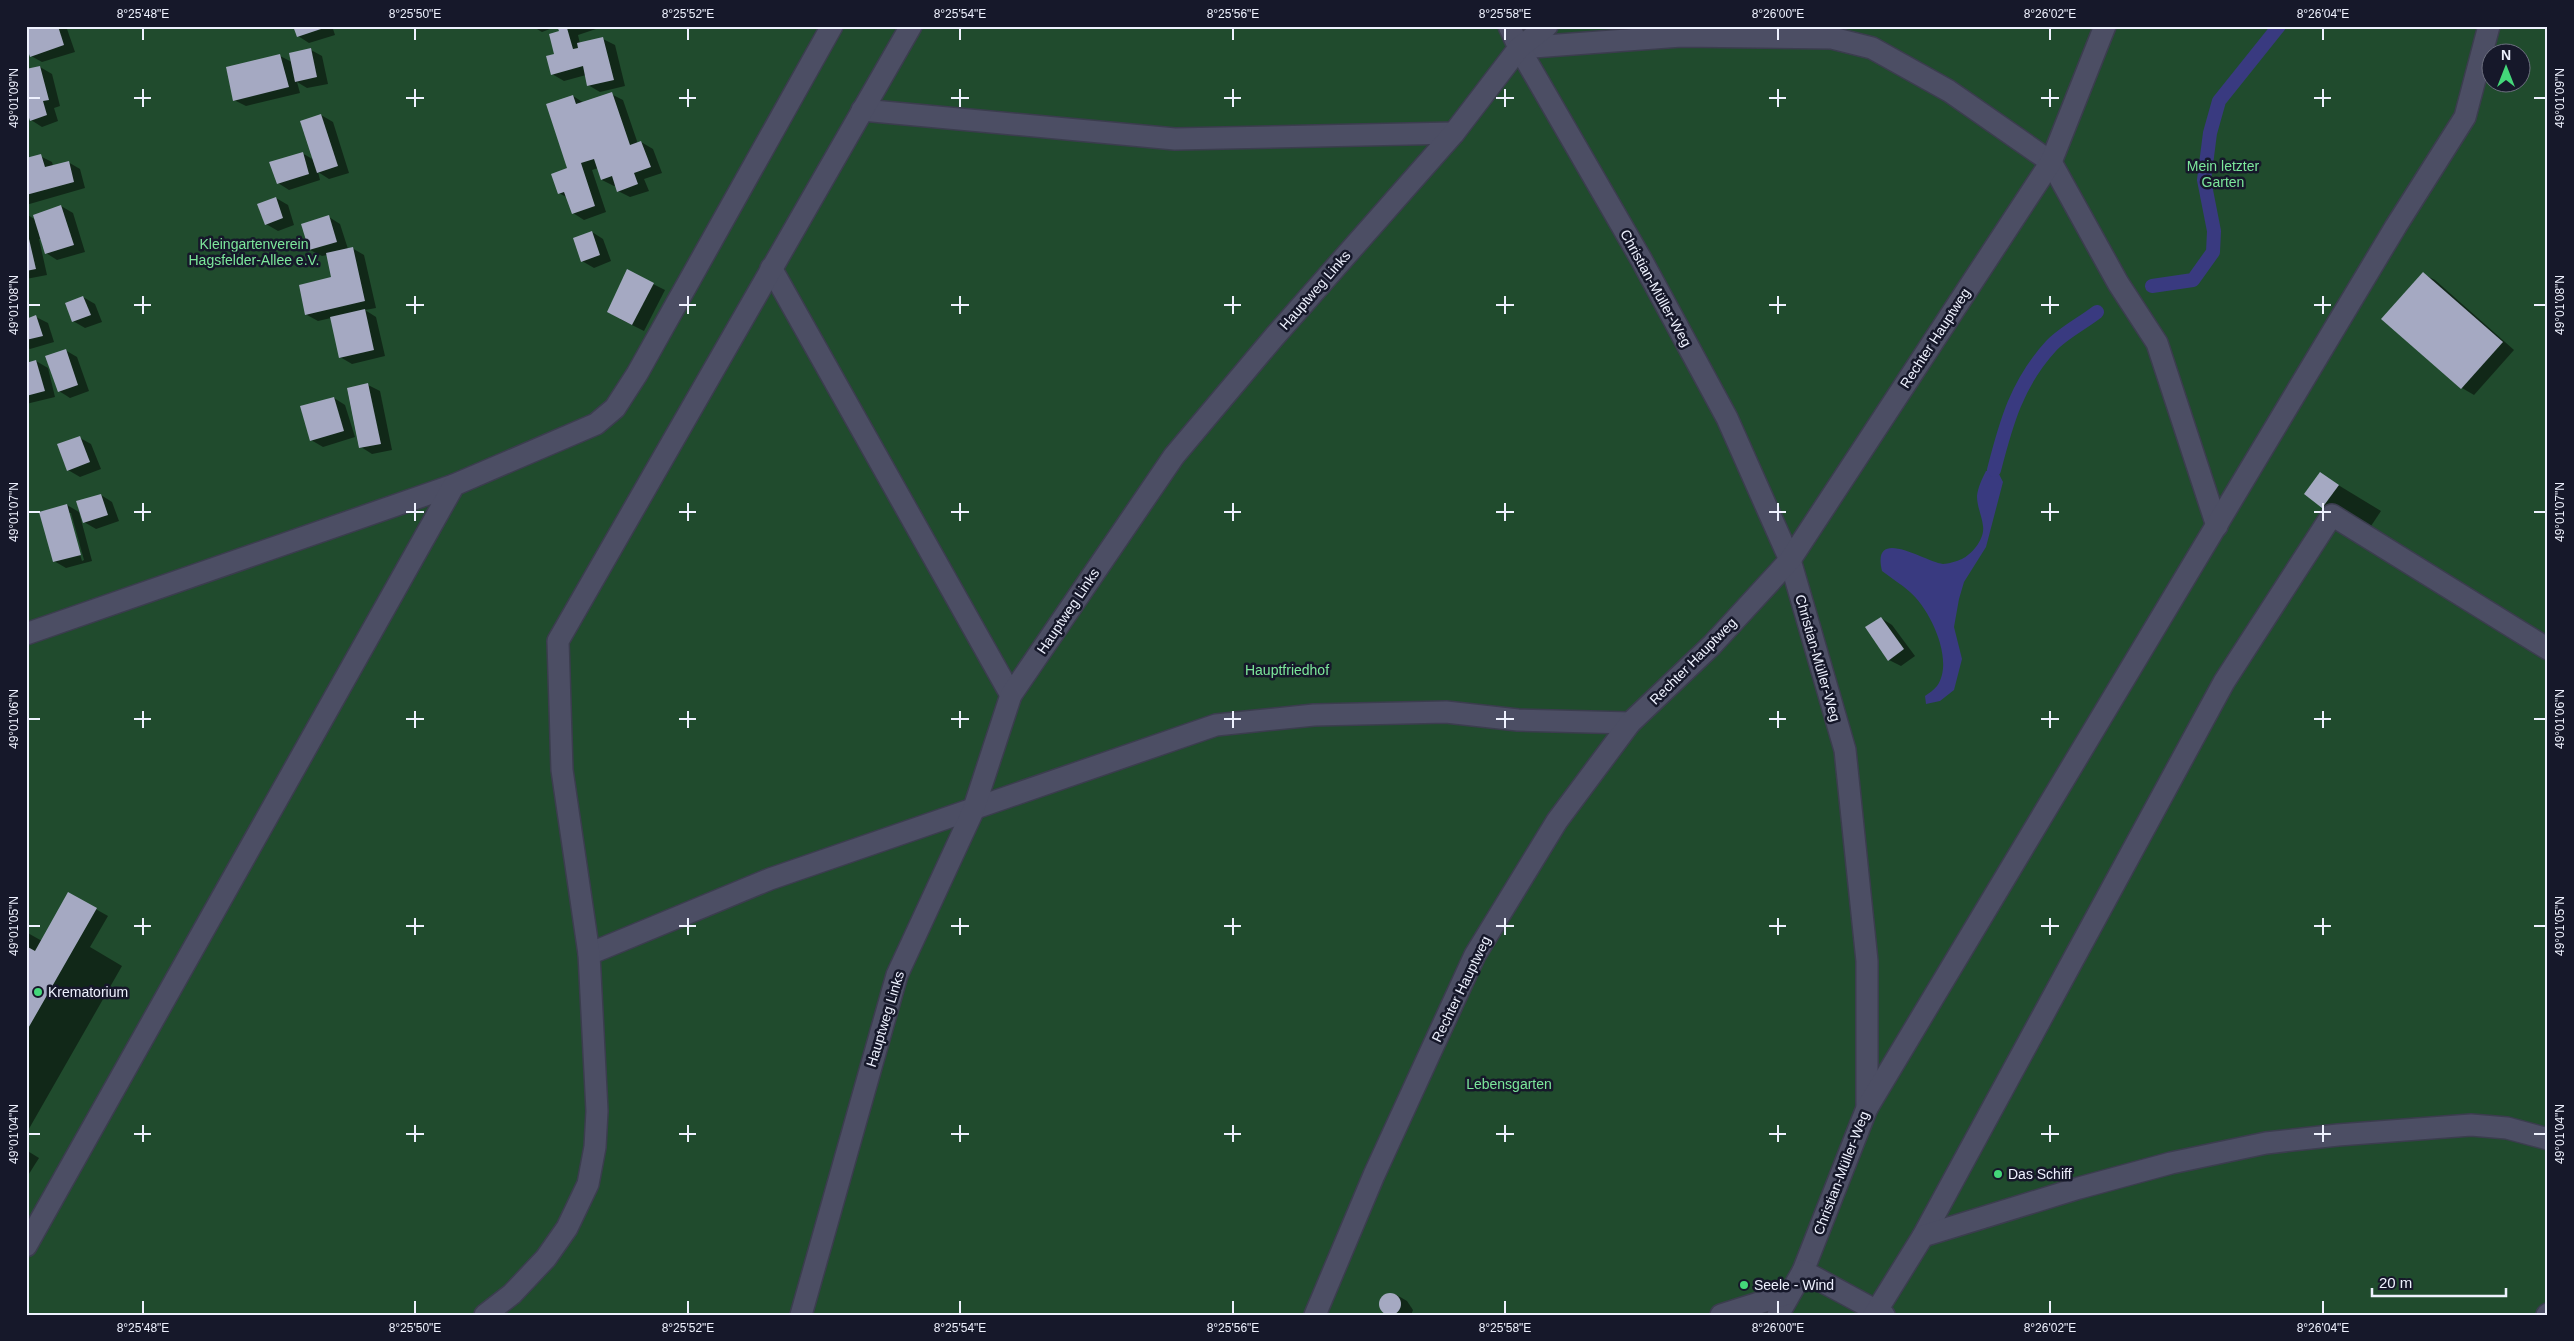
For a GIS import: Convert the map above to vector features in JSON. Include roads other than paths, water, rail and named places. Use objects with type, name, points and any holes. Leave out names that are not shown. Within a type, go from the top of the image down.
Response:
[{"type":"lane","points":[[26,634],[454,485],[596,424],[614,408],[637,374],[832,26]]},
{"type":"lane","points":[[485,1315],[512,1294],[546,1258],[567,1228],[588,1184],[595,1147],[597,1111],[589,954],[562,770],[558,641],[911,26]]},
{"type":"lane","name":"Christian-Müller-Weg","points":[[1509,26],[1518,48],[1641,259],[1727,418],[1790,560],[1845,750],[1867,961],[1867,1108],[1804,1272],[1778,1315]]},
{"type":"lane","name":"Hauptweg Links","points":[[801,1315],[896,975],[973,811],[1011,695],[1174,456],[1275,336],[1454,133],[1518,48],[1547,26]]},
{"type":"lane","name":"Rechter Hauptweg","points":[[1315,1315],[1374,1174],[1475,955],[1557,821],[1630,723],[1712,645],[1790,560],[2051,162],[2105,26]]},
{"type":"lane","points":[[1867,1108],[2218,526],[2396,226],[2465,117],[2489,26]]},
{"type":"lane","points":[[1518,48],[1681,36],[1832,38],[1872,48],[1949,91],[2051,162],[2118,283],[2157,343],[2218,526]]},
{"type":"lane","points":[[862,110],[1175,139],[1454,133]]},
{"type":"lane","points":[[771,268],[1011,695]]},
{"type":"lane","points":[[26,1246],[454,485]]},
{"type":"lane","points":[[1804,1272],[1878,1313],[1923,1236],[2224,682],[2332,514],[2548,649]]},
{"type":"lane","points":[[589,954],[770,879],[891,836],[973,811],[1216,725],[1314,715],[1446,712],[1518,720],[1630,723]]},
{"type":"lane","points":[[1923,1236],[2153,1168],[2266,1143],[2358,1133],[2471,1125],[2507,1128],[2548,1140]]},
{"type":"lane","points":[[1721,1315],[1790,1293]]},
{"type":"waterway","points":[[2152,286],[2193,280],[2213,252],[2214,231],[2204,180],[2210,133],[2219,101],[2279,26]]},
{"type":"waterway","points":[[1994,470],[2008,420],[2029,374],[2056,341],[2097,312]]},
{"type":"place","name":"Krematorium","points":[[38,992]]},
{"type":"place","name":"Das Schiff","points":[[1998,1174]]},
{"type":"place","name":"Seele - Wind","points":[[1744,1285]]},
{"type":"park label","name":"Mein letzter Garten","points":[[2223,174]]},
{"type":"park label","name":"Kleingartenverein Hagsfelder-Allee e.V.","points":[[254,252]]},
{"type":"park label","name":"Hauptfriedhof","points":[[1287,670]]},
{"type":"park label","name":"Lebensgarten","points":[[1509,1084]]}]
